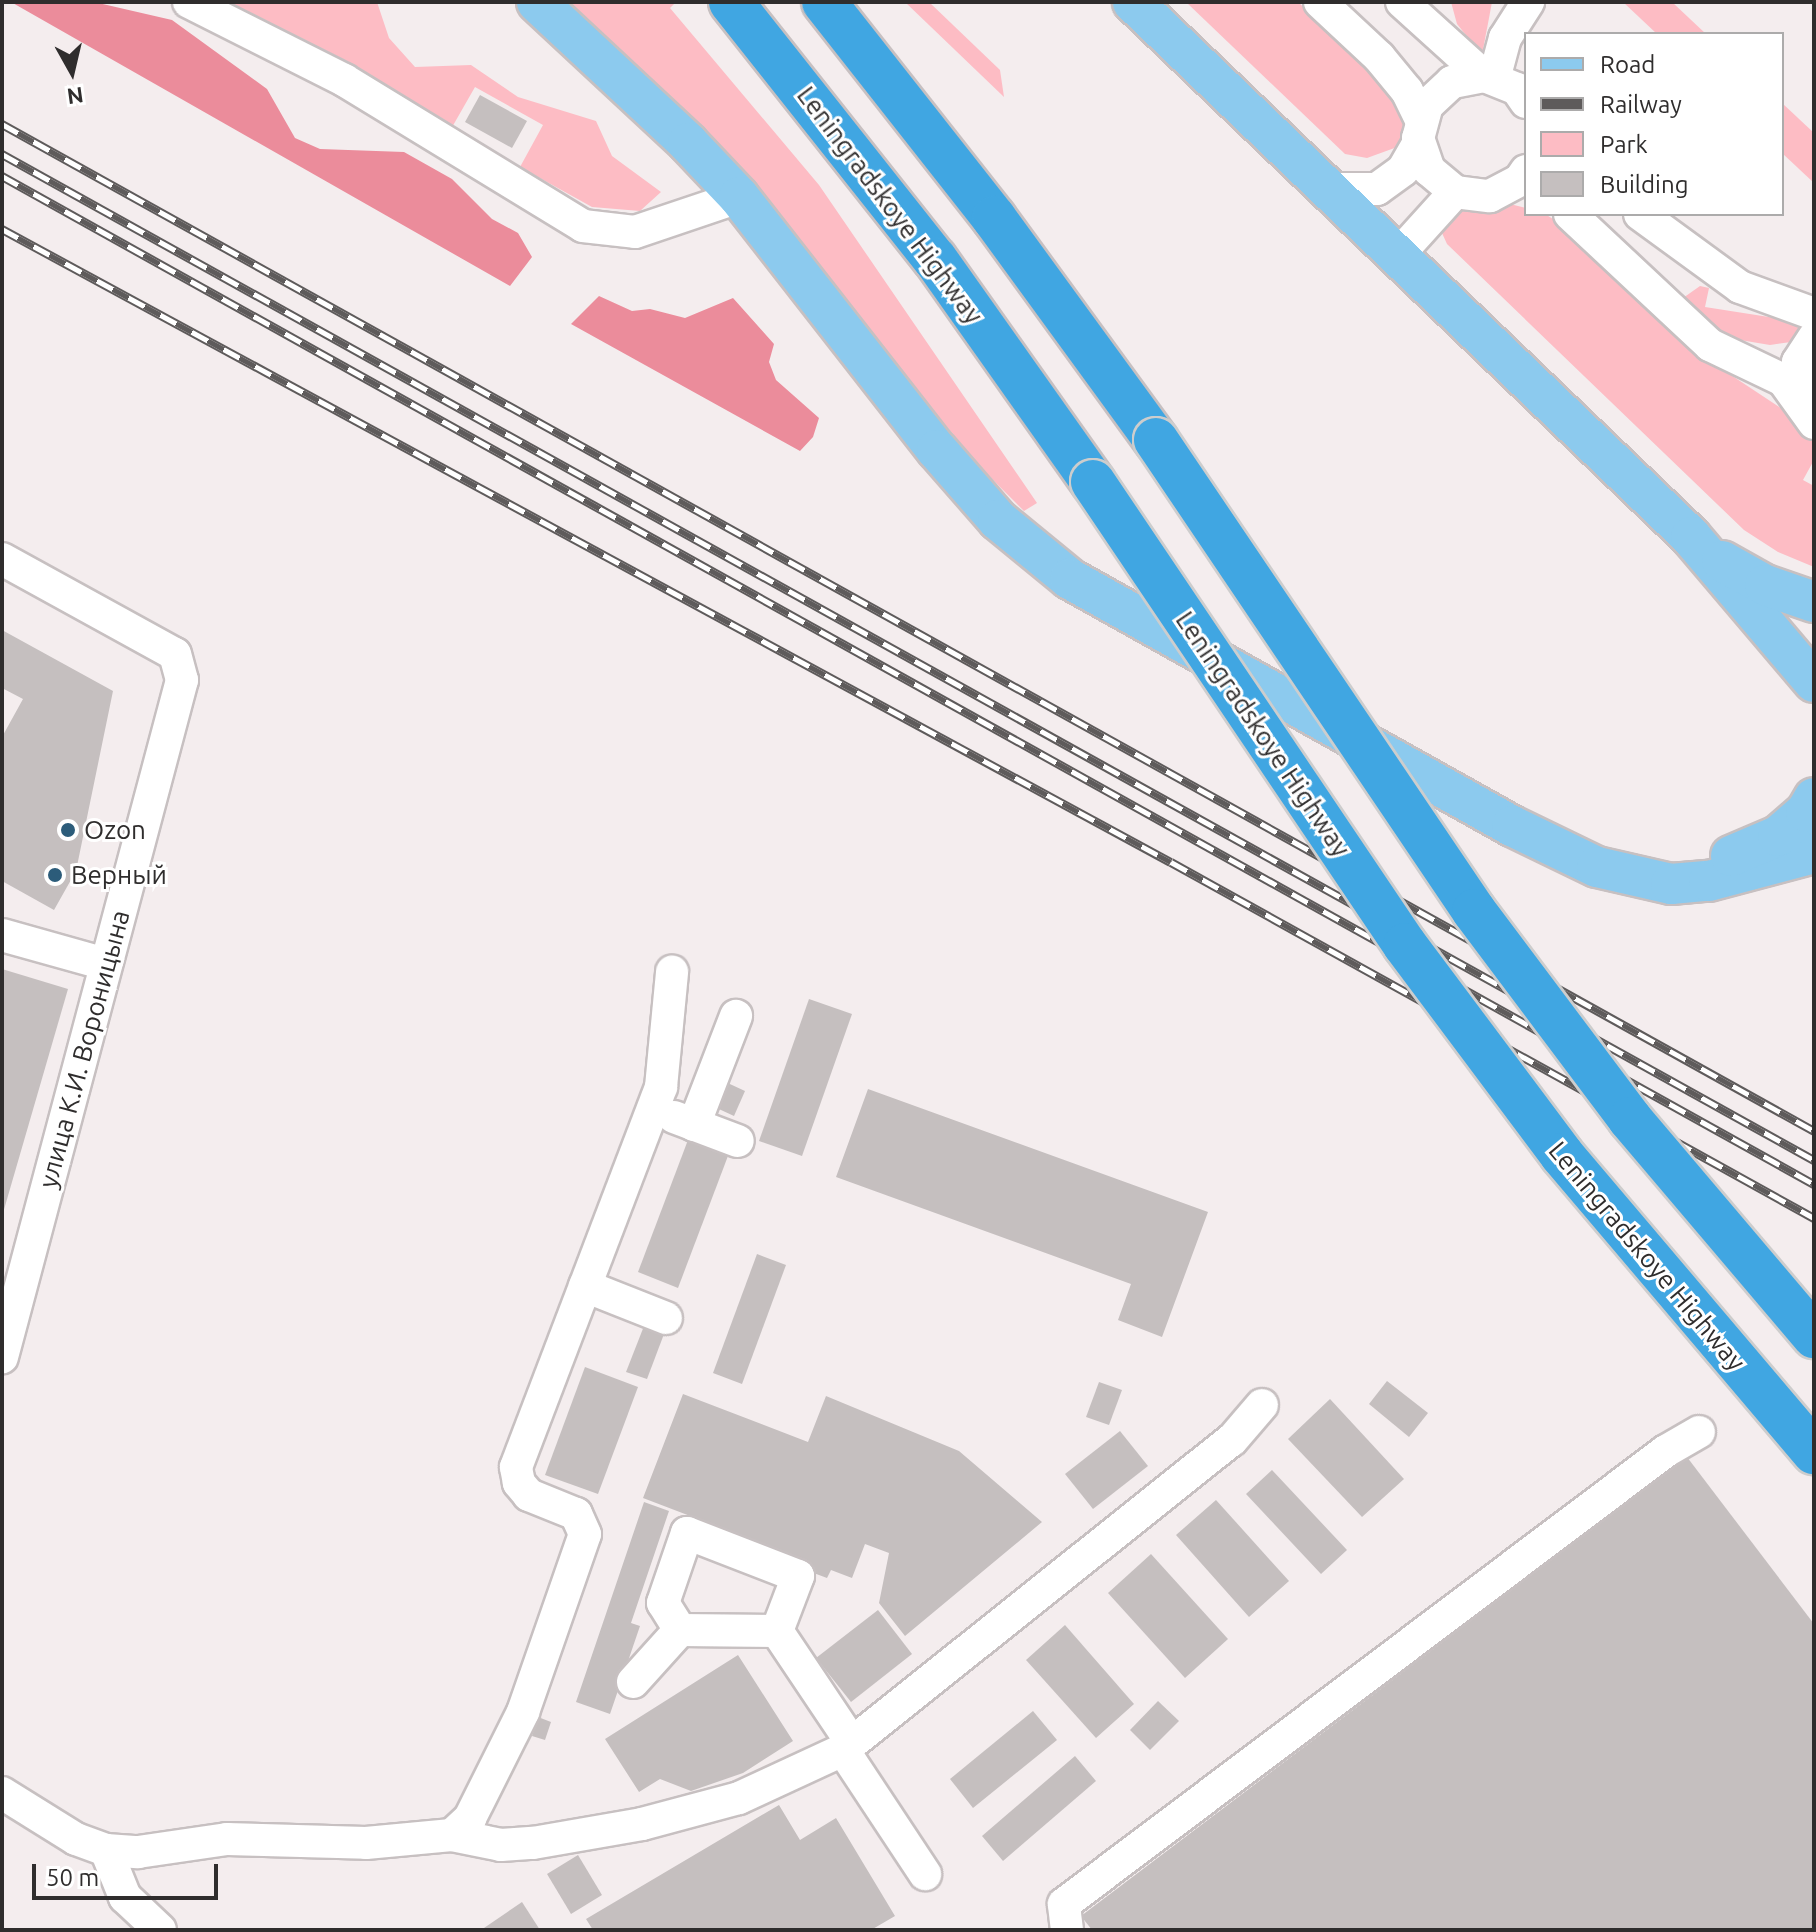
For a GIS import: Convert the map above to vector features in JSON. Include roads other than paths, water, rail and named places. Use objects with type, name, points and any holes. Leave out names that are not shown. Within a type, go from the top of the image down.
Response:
[{"type":"highway","name":"Leningradskoye Highway","points":[[731,2],[935,259],[1093,482],[1405,945],[1562,1155],[1814,1452]]},
{"type":"highway","points":[[824,2],[994,218],[1156,440],[1474,911],[1630,1119],[1814,1336]]},
{"type":"main road","points":[[537,2],[739,197],[937,450],[998,520],[1070,579],[1512,826],[1597,867],[1671,884],[1709,881],[1814,853]]},
{"type":"main road","points":[[1133,2],[1691,537],[1814,682]]},
{"type":"main road","points":[[1691,537],[1742,573],[1814,602]]},
{"type":"main road","points":[[1597,867],[1655,871],[1731,856],[1778,836],[1806,812],[1814,798]]},
{"type":"street","points":[[189,2],[344,80],[583,226],[635,232],[739,197]]},
{"type":"street","points":[[1320,2],[1379,57],[1407,91],[1421,132],[1429,170],[1455,192],[1512,193],[1524,174]]},
{"type":"street","points":[[1402,2],[1489,77],[1517,89],[1524,99]]},
{"type":"street","points":[[1434,2],[1445,41]]},
{"type":"street","points":[[1489,77],[1505,38],[1528,2]]},
{"type":"street","points":[[1328,189],[1377,189],[1403,170],[1421,132],[1427,105],[1452,82],[1489,77]]},
{"type":"street","points":[[1398,255],[1455,192]]},
{"type":"street","points":[[1572,216],[1703,339],[1766,369],[1797,394],[1814,423]]},
{"type":"street","points":[[1643,216],[1740,287],[1814,314]]},
{"type":"street","points":[[1797,394],[1798,362],[1814,337]]},
{"type":"street","name":"улица К.И. Вороницына","points":[[2,559],[175,654],[182,667],[2,1357]]},
{"type":"street","points":[[2,935],[106,964]]},
{"type":"street","points":[[452,1835],[470,1818],[523,1712],[585,1534],[576,1514],[529,1495],[519,1483],[516,1467],[652,1109],[666,1062],[664,1016],[672,972]]},
{"type":"street","points":[[694,1125],[736,1016]]},
{"type":"street","points":[[652,1109],[738,1141]]},
{"type":"street","points":[[585,1286],[666,1318]]},
{"type":"street","points":[[2,1793],[76,1839],[106,1850],[138,1852],[227,1839],[366,1843],[452,1835],[501,1845],[533,1843],[642,1824],[739,1798],[848,1747],[1232,1440],[1262,1405]]},
{"type":"street","points":[[1067,1930],[1064,1904],[1666,1451],[1699,1432]]},
{"type":"street","points":[[680,1630],[663,1603],[687,1533],[798,1576],[777,1631]]},
{"type":"street","points":[[633,1682],[680,1630],[777,1631]]},
{"type":"street","points":[[777,1631],[925,1874]]},
{"type":"street","points":[[106,1850],[125,1897],[160,1930]]},
{"type":"railway","points":[[2,124],[1814,1131]]},
{"type":"railway","points":[[2,154],[1814,1160]]},
{"type":"railway","points":[[2,176],[1814,1184]]},
{"type":"railway","points":[[2,229],[1171,862],[1814,1218]]},
{"type":"place","name":"Ozon","points":[[68,830]]},
{"type":"place","name":"Верный","points":[[55,875]]}]
